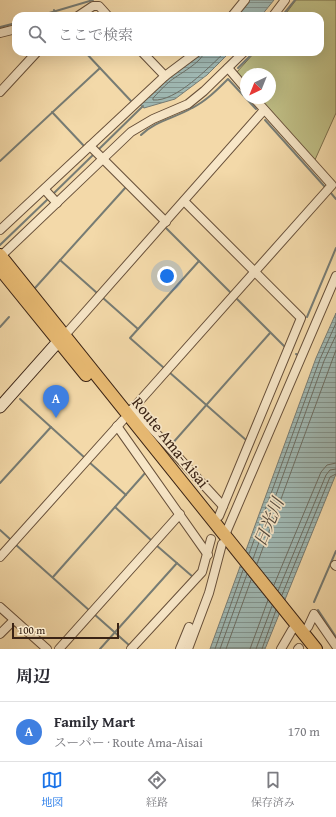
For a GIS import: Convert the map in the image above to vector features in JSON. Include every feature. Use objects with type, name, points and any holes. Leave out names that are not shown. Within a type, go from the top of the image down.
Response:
[{"type":"main road","name":"Route Ama-Aisai","points":[[0,256],[62,338],[223,542],[291,624],[301,649]]},
{"type":"main road","name":"Route Ama-Aisai","points":[[0,269],[62,338]]},
{"type":"main road","name":"Route Ama-Aisai","points":[[291,624],[293,620],[316,649]]},
{"type":"street","points":[[235,12],[245,0]]},
{"type":"street","points":[[276,12],[285,0]]},
{"type":"street","points":[[84,12],[93,6],[99,6],[104,12]]},
{"type":"street","points":[[0,33],[12,30]]},
{"type":"street","points":[[0,92],[33,56]]},
{"type":"street","points":[[146,56],[165,76]]},
{"type":"street","points":[[0,230],[45,190],[165,76],[192,56]]},
{"type":"street","points":[[0,256],[131,132],[153,119],[188,104],[240,56]]},
{"type":"street","points":[[228,68],[240,82]]},
{"type":"street","points":[[0,557],[332,185],[259,104]]},
{"type":"street","points":[[0,407],[264,110]]},
{"type":"street","points":[[91,147],[166,222]]},
{"type":"street","points":[[45,190],[57,202]]},
{"type":"street","points":[[184,201],[301,318],[219,516]]},
{"type":"street","points":[[188,649],[209,593],[223,542],[336,276]]},
{"type":"street","points":[[125,417],[223,506]]},
{"type":"street","points":[[125,417],[180,514],[208,555]]},
{"type":"street","points":[[59,649],[180,514]]},
{"type":"street","points":[[132,649],[202,572],[208,555],[223,542]]},
{"type":"street","points":[[0,607],[47,649]]},
{"type":"street","points":[[308,628],[314,614],[336,646]]},
{"type":"street","points":[[0,634],[14,620]]},
{"type":"street","points":[[281,649],[291,624]]},
{"type":"street","points":[[180,649],[189,627]]},
{"type":"shaded area","points":[[296,0],[336,0],[336,113],[314,162],[264,104],[276,104],[276,68],[241,68],[251,56],[324,56],[324,12],[287,12]]},
{"type":"shaded area","points":[[240,69],[240,77],[236,73]]},
{"type":"water","points":[[249,0],[274,0],[264,12],[239,12]]},
{"type":"water","points":[[196,56],[226,56],[207,75],[175,99],[144,108],[140,105],[166,79]]},
{"type":"water","name":"日光川","points":[[336,313],[336,474],[265,649],[210,649],[316,358]]},
{"type":"waterway","points":[[52,12],[93,0]]},
{"type":"waterway","points":[[285,12],[295,0]]},
{"type":"waterway","points":[[0,27],[12,24]]},
{"type":"waterway","points":[[0,161],[100,68],[89,56]]},
{"type":"waterway","points":[[238,68],[250,56]]},
{"type":"waterway","points":[[100,68],[131,101]]},
{"type":"waterway","points":[[141,135],[152,126],[202,102],[228,79],[256,109]]},
{"type":"waterway","points":[[97,151],[143,106]]},
{"type":"waterway","points":[[52,112],[84,146]]},
{"type":"waterway","points":[[265,120],[325,187]]},
{"type":"waterway","points":[[53,194],[94,154]]},
{"type":"waterway","points":[[35,288],[126,187]]},
{"type":"waterway","points":[[330,192],[336,199]]},
{"type":"waterway","points":[[0,245],[50,197]]},
{"type":"waterway","points":[[144,205],[161,222]]},
{"type":"waterway","points":[[166,228],[231,293]]},
{"type":"waterway","points":[[307,317],[336,248]]},
{"type":"waterway","points":[[60,260],[97,293]]},
{"type":"waterway","points":[[164,368],[130,338],[199,261]]},
{"type":"waterway","points":[[103,298],[138,329]]},
{"type":"waterway","points":[[236,298],[286,348]]},
{"type":"waterway","points":[[0,327],[9,317]]},
{"type":"waterway","points":[[171,445],[270,333]]},
{"type":"waterway","points":[[169,372],[246,440]]},
{"type":"waterway","points":[[20,399],[85,458]]},
{"type":"waterway","points":[[0,483],[51,427]]},
{"type":"waterway","points":[[89,462],[126,495]]},
{"type":"waterway","points":[[53,577],[146,472]]},
{"type":"waterway","points":[[115,507],[152,541]]},
{"type":"waterway","points":[[0,530],[10,539]]},
{"type":"waterway","points":[[15,544],[90,611]]},
{"type":"waterway","points":[[156,545],[193,577]]},
{"type":"waterway","points":[[314,602],[336,551]]},
{"type":"waterway","points":[[100,649],[177,563]]},
{"type":"waterway","points":[[318,610],[336,637]]},
{"type":"waterway","points":[[94,614],[130,646]]},
{"type":"place","name":"Family Mart","points":[[56,418]]}]
